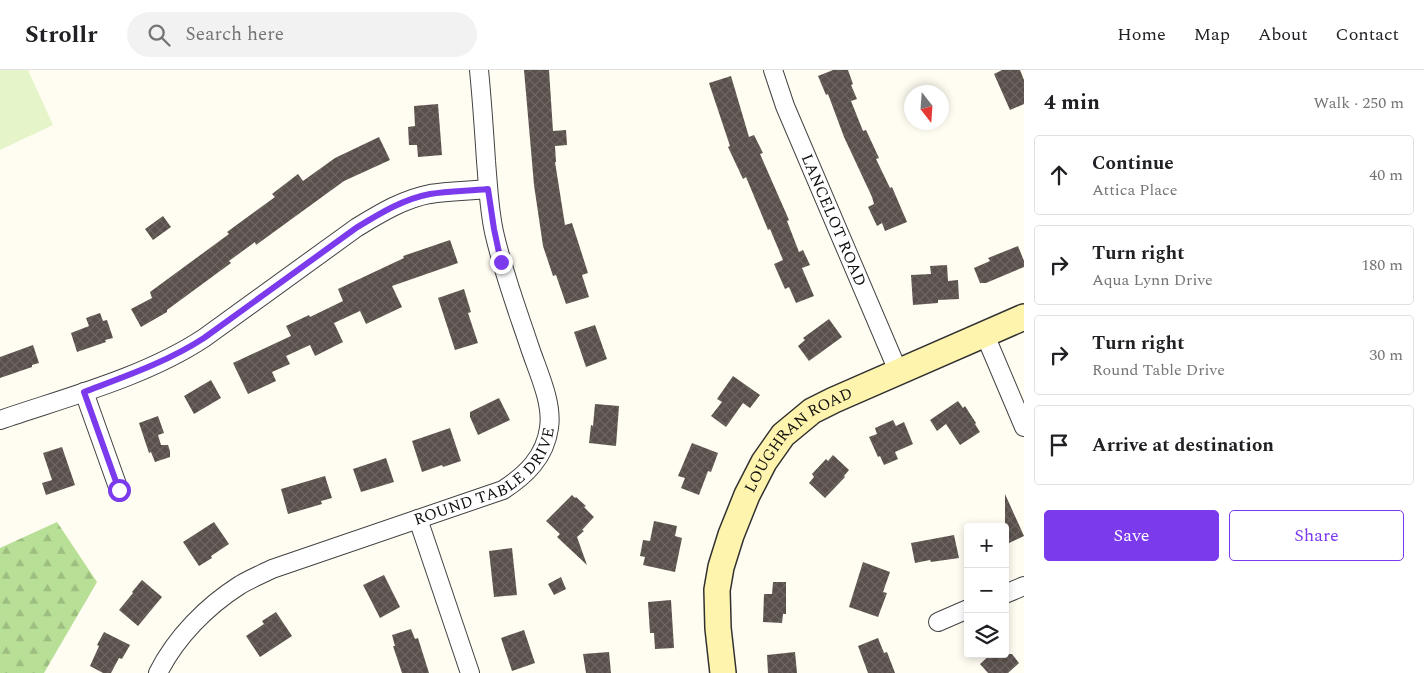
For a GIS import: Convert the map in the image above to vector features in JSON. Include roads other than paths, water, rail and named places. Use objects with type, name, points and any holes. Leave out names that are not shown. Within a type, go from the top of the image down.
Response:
[{"type":"street","name":"ROUND TABLE DRIVE","points":[[158,673],[176,644],[196,620],[219,599],[242,584],[272,569],[504,490],[530,470],[545,445],[549,428],[549,411],[543,387],[501,262],[494,229],[488,189],[480,70]]},
{"type":"street","name":"LANCELOT ROAD","points":[[773,70],[785,106],[898,371]]},
{"type":"street","points":[[0,420],[84,392],[140,371],[185,351],[356,228],[379,214],[429,194],[488,189]]},
{"type":"street","name":"LOUGHRAN ROAD","points":[[723,673],[718,628],[717,590],[721,567],[744,503],[764,462],[783,435],[812,411],[834,400],[1024,317]]},
{"type":"street","points":[[985,335],[1024,427]]},
{"type":"street","points":[[84,392],[119,490]]},
{"type":"street","points":[[418,519],[470,673]]},
{"type":"street","points":[[1009,592],[1024,586]]},
{"type":"street","points":[[938,622],[964,612]]}]
